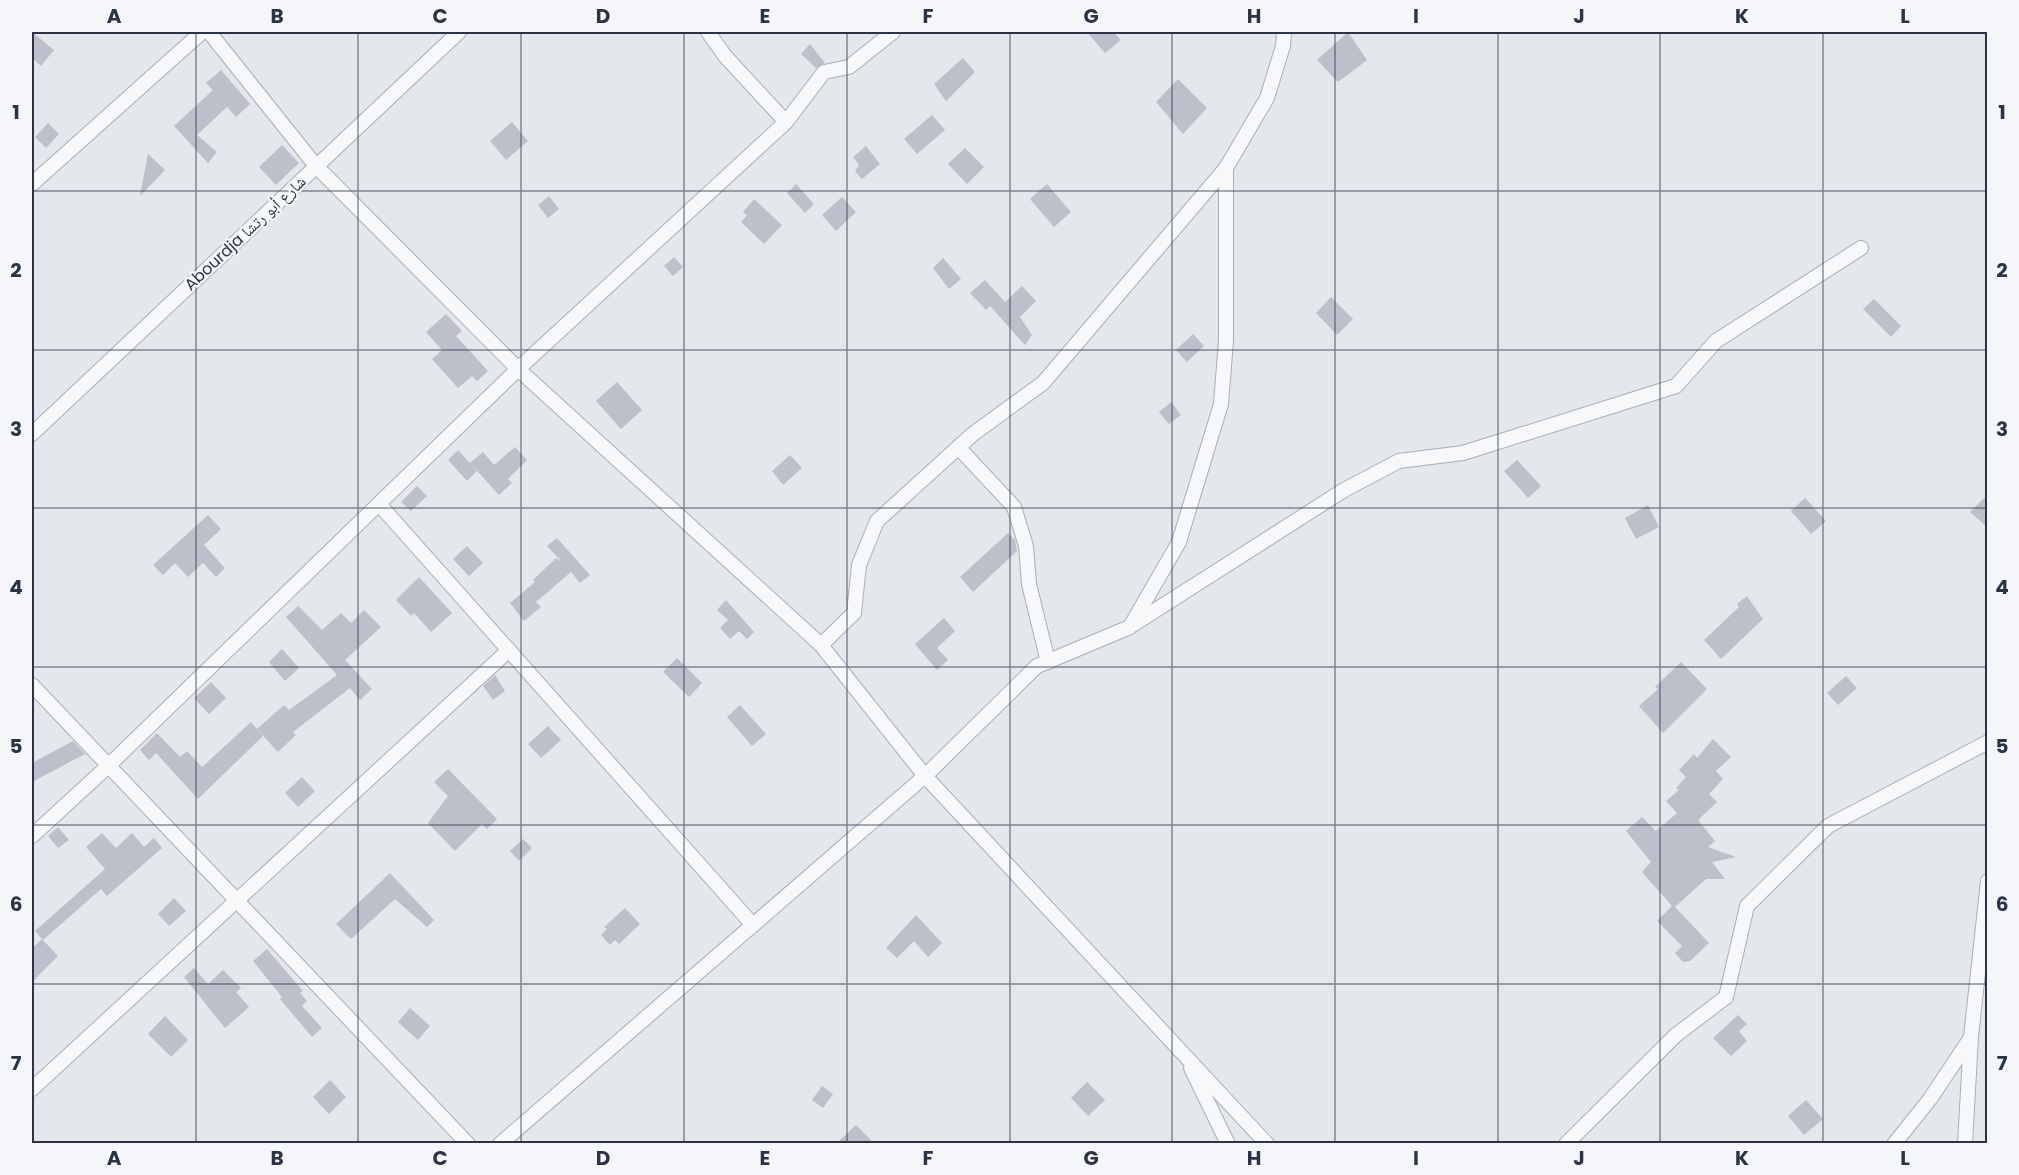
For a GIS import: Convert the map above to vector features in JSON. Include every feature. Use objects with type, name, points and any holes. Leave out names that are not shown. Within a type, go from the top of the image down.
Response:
[{"type":"street","points":[[32,184],[202,32]]},
{"type":"street","points":[[209,32],[316,166],[518,369],[821,645],[925,776],[1267,1143]]},
{"type":"street","name":"Abourdja شارع أبو رتشا","points":[[32,434],[459,32]]},
{"type":"street","points":[[708,32],[725,56],[786,122]]},
{"type":"street","points":[[32,836],[518,369],[786,122],[824,72],[849,67],[893,32]]},
{"type":"street","points":[[821,645],[854,613],[859,565],[877,521],[958,447],[1043,383],[1226,168],[1267,98],[1283,46],[1284,32]]},
{"type":"street","points":[[1130,627],[1179,542],[1221,404],[1226,341],[1226,168]]},
{"type":"street","points":[[500,1143],[925,776],[1037,666],[1130,627],[1344,490],[1399,461],[1463,453],[1676,386],[1716,341],[1861,248]]},
{"type":"street","points":[[958,447],[1014,507],[1026,546],[1029,584],[1048,662]]},
{"type":"street","points":[[379,504],[753,925]]},
{"type":"street","points":[[32,1089],[509,650]]},
{"type":"street","points":[[32,685],[468,1143]]},
{"type":"street","points":[[1566,1143],[1676,1035],[1726,997],[1747,906],[1828,826],[1988,742]]},
{"type":"street","points":[[1965,1143],[1971,1037],[1988,880]]},
{"type":"street","points":[[1894,1143],[1930,1099],[1971,1037]]},
{"type":"street","points":[[1185,1055],[1228,1143]]},
{"type":"building","points":[[32,32],[54,50],[41,66],[32,58]]},
{"type":"building","points":[[1087,32],[1113,32],[1121,40],[1105,53]]},
{"type":"building","points":[[1348,32],[1367,60],[1338,82],[1317,60]]},
{"type":"building","points":[[810,44],[825,63],[816,68],[801,54]]},
{"type":"building","points":[[963,58],[975,72],[946,101],[934,84]]},
{"type":"building","points":[[221,70],[250,104],[236,117],[227,107],[197,135],[217,152],[208,163],[174,126],[213,90],[206,83]]},
{"type":"building","points":[[1178,79],[1207,108],[1183,134],[1156,102]]},
{"type":"building","points":[[932,115],[945,130],[917,154],[904,139]]},
{"type":"building","points":[[512,122],[528,141],[506,160],[490,141]]},
{"type":"building","points":[[48,123],[59,134],[46,148],[35,137]]},
{"type":"building","points":[[282,145],[299,163],[276,185],[259,167]]},
{"type":"building","points":[[866,146],[880,164],[862,179],[855,171],[859,165],[853,157]]},
{"type":"building","points":[[965,148],[984,167],[967,184],[948,164]]},
{"type":"building","points":[[148,154],[165,170],[140,196]]},
{"type":"building","points":[[796,184],[814,204],[805,213],[787,193]]},
{"type":"building","points":[[1047,184],[1071,212],[1054,227],[1030,199]]},
{"type":"building","points":[[549,196],[559,209],[548,218],[538,205]]},
{"type":"building","points":[[842,197],[856,212],[836,231],[822,215]]},
{"type":"building","points":[[754,199],[782,225],[764,244],[741,222],[747,215],[743,212]]},
{"type":"building","points":[[674,257],[683,267],[673,276],[664,266]]},
{"type":"building","points":[[943,258],[961,279],[949,289],[933,268]]},
{"type":"building","points":[[985,280],[1005,302],[1022,286],[1036,301],[1020,317],[1032,335],[1025,345],[990,306],[986,310],[970,293]]},
{"type":"building","points":[[1331,297],[1353,319],[1337,335],[1316,313]]},
{"type":"building","points":[[1874,299],[1901,326],[1891,337],[1863,309]]},
{"type":"building","points":[[446,314],[462,331],[456,336],[488,371],[477,381],[472,376],[458,388],[432,359],[442,350],[426,332]]},
{"type":"building","points":[[1193,334],[1204,346],[1187,362],[1176,350]]},
{"type":"building","points":[[617,382],[642,410],[621,429],[596,401]]},
{"type":"building","points":[[1171,402],[1181,415],[1169,424],[1159,412]]},
{"type":"building","points":[[515,447],[527,460],[508,479],[512,483],[499,495],[470,463],[483,452],[494,465]]},
{"type":"building","points":[[458,450],[477,471],[467,481],[448,460]]},
{"type":"building","points":[[790,455],[802,468],[783,485],[772,471]]},
{"type":"building","points":[[1517,460],[1541,486],[1528,498],[1504,471]]},
{"type":"building","points":[[417,486],[427,496],[411,511],[401,502]]},
{"type":"building","points":[[1988,494],[1988,528],[1970,512]]},
{"type":"building","points":[[1805,498],[1826,521],[1811,534],[1791,511]]},
{"type":"building","points":[[1648,505],[1659,527],[1636,539],[1625,518]]},
{"type":"building","points":[[208,515],[221,529],[204,545],[225,568],[216,577],[203,563],[188,577],[175,563],[163,575],[153,565]]},
{"type":"building","points":[[1008,533],[1015,540],[1017,551],[973,592],[960,577]]},
{"type":"building","points":[[557,538],[590,575],[580,583],[571,572],[536,602],[541,607],[524,621],[510,603],[535,582],[533,580],[556,558],[562,562],[547,546]]},
{"type":"building","points":[[467,546],[483,563],[469,576],[453,559]]},
{"type":"building","points":[[419,577],[452,613],[431,632],[414,613],[411,616],[396,600]]},
{"type":"building","points":[[1747,596],[1763,619],[1721,659],[1704,640],[1739,607],[1737,604]]},
{"type":"building","points":[[726,600],[754,632],[747,639],[739,631],[730,639],[720,628],[728,620],[717,610]]},
{"type":"building","points":[[298,606],[322,630],[341,613],[351,623],[364,610],[381,627],[345,660],[372,689],[360,700],[350,688],[293,732],[296,735],[278,752],[257,729],[284,705],[289,710],[337,675],[286,617]]},
{"type":"building","points":[[944,618],[955,631],[937,648],[948,660],[937,670],[915,644]]},
{"type":"building","points":[[282,649],[299,668],[285,681],[269,662]]},
{"type":"building","points":[[677,658],[702,683],[689,697],[663,672]]},
{"type":"building","points":[[1681,662],[1707,689],[1663,733],[1639,706],[1658,689],[1655,687]]},
{"type":"building","points":[[495,675],[505,691],[493,700],[483,686]]},
{"type":"building","points":[[1846,676],[1857,688],[1838,705],[1827,693]]},
{"type":"building","points":[[211,682],[226,698],[209,714],[194,698]]},
{"type":"building","points":[[740,705],[766,734],[752,746],[727,717]]},
{"type":"building","points":[[251,722],[263,736],[198,799],[156,753],[149,760],[140,750],[157,733],[180,757],[187,751],[202,767]]},
{"type":"building","points":[[548,726],[561,740],[541,758],[528,744]]},
{"type":"building","points":[[1713,739],[1731,757],[1716,771],[1723,779],[1709,794],[1717,802],[1698,820],[1715,841],[1708,847],[1736,857],[1712,862],[1725,879],[1706,879],[1675,907],[1709,943],[1690,961],[1683,962],[1675,953],[1682,946],[1657,921],[1672,906],[1642,872],[1651,862],[1626,831],[1642,817],[1656,831],[1677,813],[1666,801],[1679,790],[1676,788],[1686,777],[1679,770],[1694,754],[1697,758]]},
{"type":"building","points":[[73,741],[85,754],[32,782],[32,763]]},
{"type":"building","points":[[448,769],[497,819],[487,829],[482,824],[455,851],[428,823],[448,796],[434,782]]},
{"type":"building","points":[[302,777],[315,791],[298,807],[285,793]]},
{"type":"building","points":[[58,827],[69,840],[58,848],[48,836]]},
{"type":"building","points":[[102,833],[116,848],[132,833],[144,847],[154,838],[162,848],[107,896],[101,889],[43,940],[35,931],[105,869],[86,847]]},
{"type":"building","points":[[523,839],[532,848],[519,861],[510,851]]},
{"type":"building","points":[[390,873],[434,920],[427,927],[395,899],[351,939],[336,924]]},
{"type":"building","points":[[174,898],[186,911],[169,926],[158,914]]},
{"type":"building","points":[[625,908],[640,924],[619,944],[615,940],[610,945],[601,935],[607,929],[604,927]]},
{"type":"building","points":[[916,915],[942,943],[928,957],[914,941],[897,958],[886,948]]},
{"type":"building","points":[[42,939],[58,956],[32,982],[32,948]]},
{"type":"building","points":[[267,949],[303,991],[300,993],[307,1001],[302,1006],[322,1028],[312,1037],[280,999],[282,997],[253,961]]},
{"type":"building","points":[[194,968],[208,984],[223,970],[241,988],[236,992],[249,1007],[225,1028],[184,977]]},
{"type":"building","points":[[410,1008],[430,1026],[418,1040],[398,1022]]},
{"type":"building","points":[[1738,1015],[1747,1024],[1739,1031],[1747,1041],[1731,1056],[1713,1038]]},
{"type":"building","points":[[165,1016],[188,1040],[171,1057],[148,1034]]},
{"type":"building","points":[[330,1080],[346,1097],[329,1114],[313,1097]]},
{"type":"building","points":[[1087,1082],[1105,1100],[1088,1116],[1071,1098]]},
{"type":"building","points":[[822,1086],[833,1094],[823,1108],[812,1100]]},
{"type":"building","points":[[1806,1100],[1823,1119],[1804,1135],[1788,1116]]},
{"type":"building","points":[[856,1125],[874,1143],[837,1143]]}]
